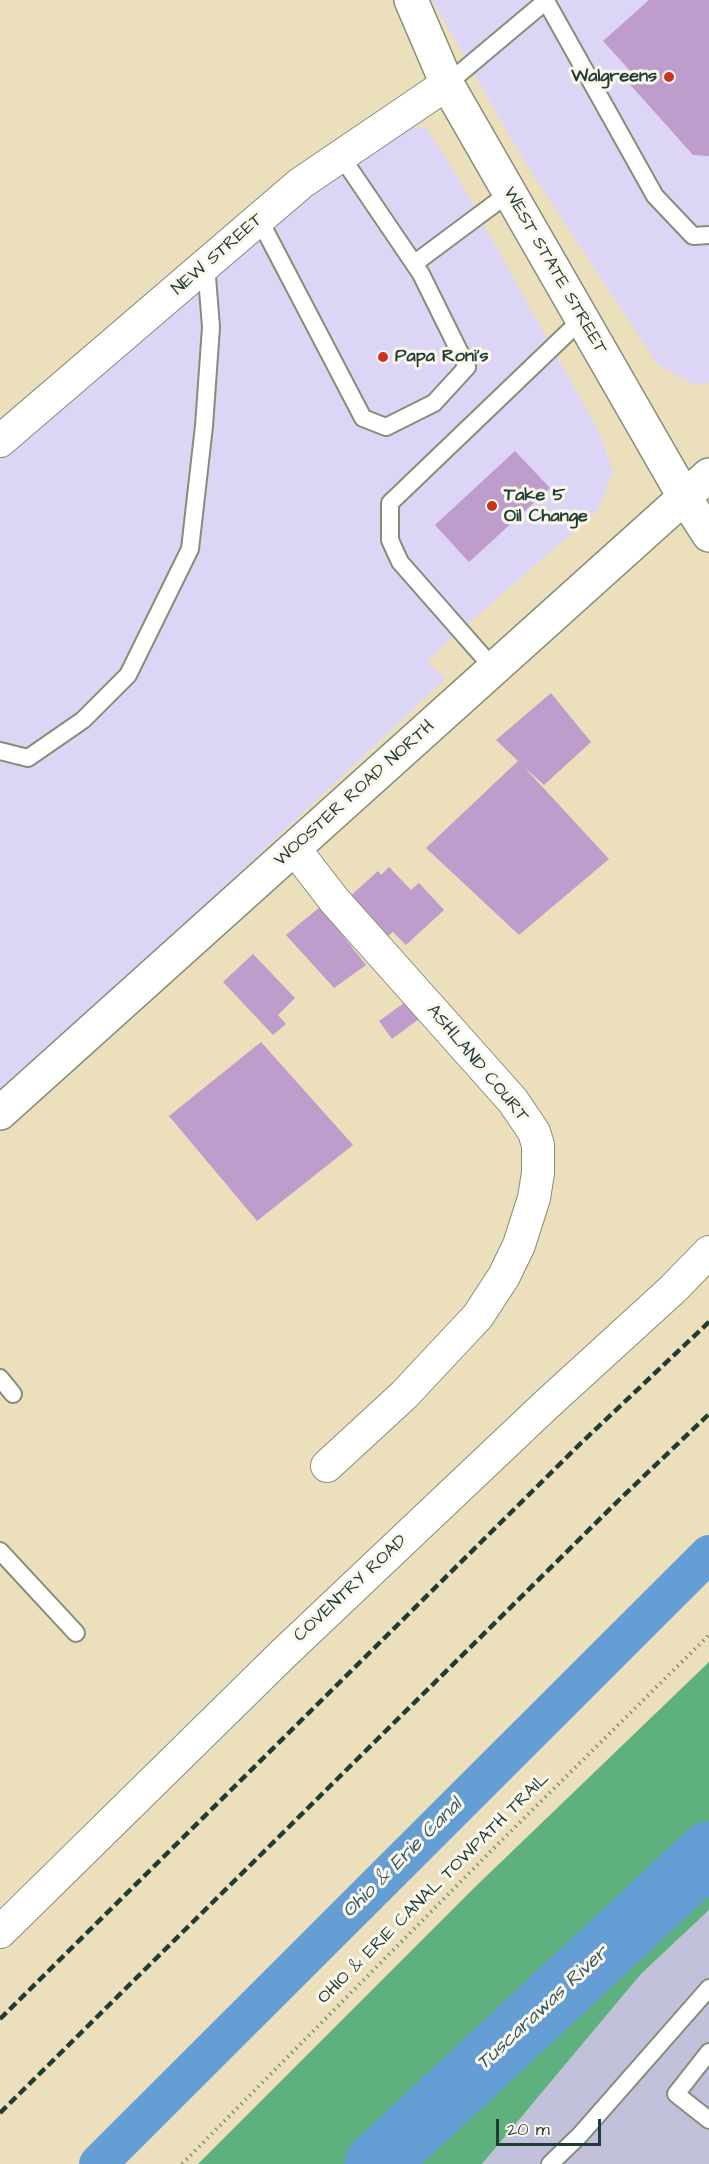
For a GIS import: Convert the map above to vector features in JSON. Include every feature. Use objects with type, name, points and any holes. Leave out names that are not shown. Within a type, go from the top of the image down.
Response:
[{"type":"main road","name":"WEST STATE STREET","points":[[411,0],[447,84],[684,498],[709,536]]},
{"type":"main road","name":"WOOSTER ROAD NORTH","points":[[0,1113],[709,475]]},
{"type":"street","name":"NEW STREET","points":[[0,441],[301,183],[447,84]]},
{"type":"street","name":"ASHLAND COURT","points":[[294,848],[334,900],[513,1101],[534,1132],[538,1144],[538,1173],[534,1198],[519,1245],[504,1276],[478,1316],[404,1395],[327,1466]]},
{"type":"street","name":"COVENTRY ROAD","points":[[0,1932],[283,1654],[537,1413],[673,1289],[709,1252]]},
{"type":"lane","points":[[447,84],[546,1],[655,196],[693,236],[709,235]]},
{"type":"lane","points":[[259,219],[363,417],[386,427],[434,403],[467,367],[415,263],[341,156]]},
{"type":"lane","points":[[415,263],[509,192]]},
{"type":"lane","points":[[0,751],[28,758],[84,720],[128,675],[190,549],[204,426],[210,338],[206,265]]},
{"type":"lane","points":[[494,669],[400,562],[390,540],[390,503],[582,319]]},
{"type":"lane","points":[[0,1378],[13,1394]]},
{"type":"lane","points":[[0,1551],[76,1633]]},
{"type":"lane","points":[[550,2164],[580,2135],[709,1988]]},
{"type":"lane","points":[[709,2052],[676,2094],[709,2120]]},
{"type":"path","name":"OHIO & ERIE CANAL TOWPATH TRAIL","points":[[182,2164],[502,1839],[709,1635]]},
{"type":"shaded area","points":[[432,0],[709,0],[709,383],[695,385],[658,365],[526,164]]},
{"type":"shaded area","points":[[399,124],[426,128],[450,164],[600,434],[613,471],[598,510],[426,661],[446,678],[0,1098],[0,459],[254,240]]},
{"type":"shaded area","points":[[709,1910],[709,2164],[482,2164],[641,1974]]},
{"type":"green space","points":[[709,1662],[709,1910],[641,1974],[482,2164],[198,2164],[474,1888]]},
{"type":"building","name":"Walgreens","points":[[649,0],[709,0],[709,156],[693,155],[626,80],[633,74],[603,41]]},
{"type":"building","name":"Take 5 Oil Change","points":[[515,451],[550,488],[469,562],[435,525]]},
{"type":"building","points":[[551,693],[591,742],[544,785],[523,766],[609,859],[519,935],[426,848],[518,761],[496,740]]},
{"type":"building","points":[[389,867],[411,890],[419,883],[444,910],[406,945],[393,932],[384,939],[347,899],[378,871],[381,875]]},
{"type":"building","points":[[320,907],[366,965],[334,988],[286,935]]},
{"type":"building","points":[[253,954],[295,998],[278,1015],[286,1024],[273,1035],[223,982]]},
{"type":"building","points":[[404,1003],[419,1019],[392,1039],[379,1021]]},
{"type":"building","points":[[261,1042],[353,1145],[257,1221],[169,1116]]},
{"type":"waterway","name":"Ohio & Erie Canal","points":[[98,2164],[709,1554]]},
{"type":"waterway","name":"Tuscarawas River","points":[[376,2164],[709,1853]]},
{"type":"railway","points":[[0,2019],[580,1444],[709,1322]]},
{"type":"railway","points":[[0,2113],[620,1499],[709,1414]]},
{"type":"place","name":"Walgreens","points":[[669,77]]},
{"type":"place","name":"Papa Roni's","points":[[383,357]]},
{"type":"place","name":"Take 5 Oil Change","points":[[492,506]]}]
